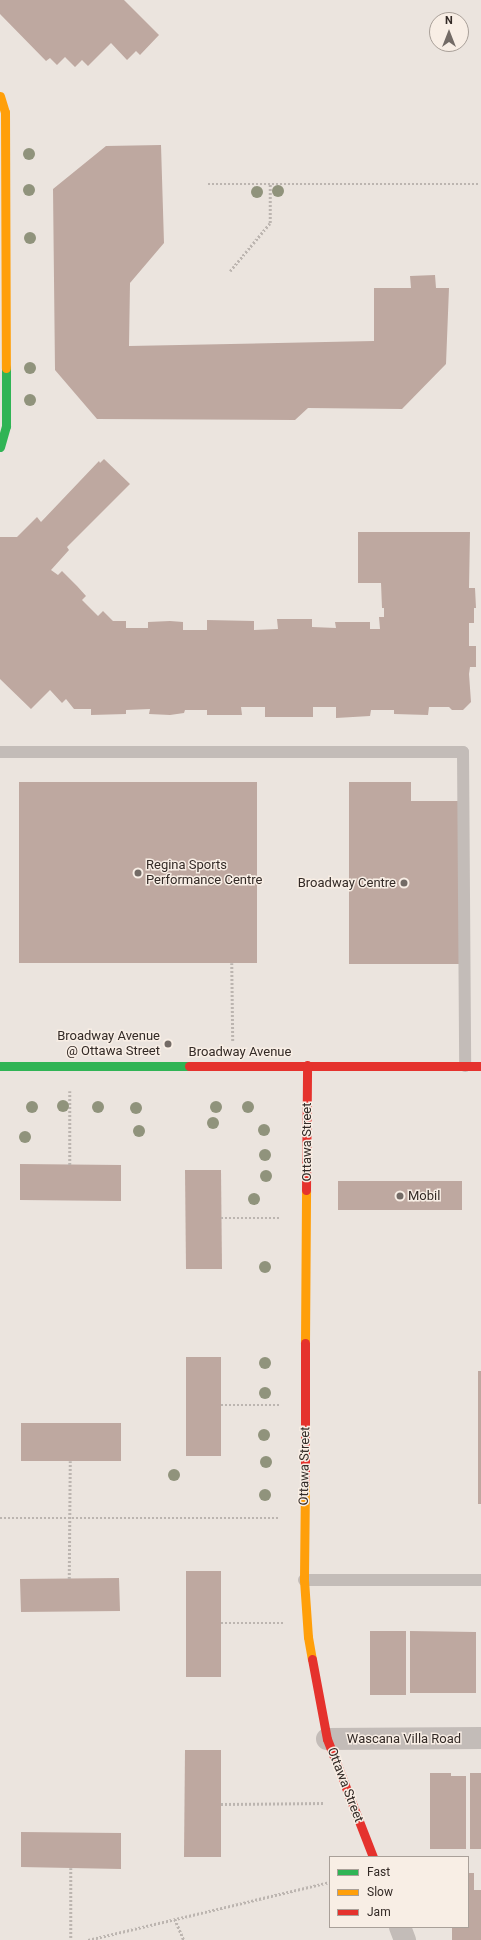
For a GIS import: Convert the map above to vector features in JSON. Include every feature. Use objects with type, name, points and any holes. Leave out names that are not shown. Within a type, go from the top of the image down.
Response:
[{"type":"street","points":[[0,96],[5,112],[3,305],[6,426],[0,447]]},
{"type":"street","name":"Ottawa Street","points":[[307,1065],[304,1580],[307,1622],[319,1703],[327,1739],[373,1856]]},
{"type":"street","name":"Broadway Avenue","points":[[0,1066],[481,1066]]},
{"type":"street","name":"Wascana Villa Road","points":[[327,1739],[481,1738]]},
{"type":"street","points":[[400,1928],[405,1940]]},
{"type":"lane","points":[[0,752],[463,752],[465,1066]]},
{"type":"lane","points":[[304,1580],[481,1580]]},
{"type":"path","points":[[230,271],[270,222],[270,183]]},
{"type":"path","points":[[208,184],[479,184]]},
{"type":"path","points":[[232,963],[234,1065]]},
{"type":"path","points":[[70,1066],[70,1164]]},
{"type":"path","points":[[221,1218],[307,1218]]},
{"type":"path","points":[[221,1405],[306,1405]]},
{"type":"path","points":[[69,1579],[70,1461]]},
{"type":"path","points":[[0,1518],[305,1518]]},
{"type":"path","points":[[221,1623],[307,1622]]},
{"type":"path","points":[[221,1804],[352,1803]]},
{"type":"path","points":[[71,1868],[71,1940]]},
{"type":"path","points":[[88,1940],[329,1882]]},
{"type":"path","points":[[175,1919],[184,1940]]},
{"type":"building","points":[[0,0],[124,0],[159,35],[140,55],[136,51],[127,60],[111,43],[88,66],[82,60],[75,67],[65,57],[57,65],[50,58],[46,61],[0,14]]},
{"type":"building","points":[[161,145],[164,243],[130,283],[129,346],[374,341],[374,288],[411,288],[410,276],[435,275],[436,288],[449,288],[446,364],[402,409],[308,408],[295,420],[97,419],[55,370],[53,189],[106,146]]},
{"type":"building","points":[[104,459],[130,484],[67,547],[69,550],[51,570],[58,575],[62,571],[86,596],[82,600],[98,616],[103,611],[113,621],[126,621],[126,628],[148,628],[148,622],[170,621],[183,622],[183,630],[207,630],[207,620],[254,621],[254,630],[278,629],[277,619],[312,619],[312,627],[336,628],[335,622],[370,622],[370,629],[380,629],[379,617],[384,617],[384,608],[382,608],[381,583],[358,583],[358,532],[470,532],[469,588],[475,588],[476,608],[474,608],[474,623],[469,623],[469,646],[476,646],[476,667],[470,667],[469,674],[471,702],[463,710],[452,710],[449,707],[429,707],[428,715],[394,714],[394,710],[371,710],[370,716],[336,718],[336,707],[313,707],[313,717],[265,717],[265,707],[241,707],[242,715],[207,715],[207,710],[185,710],[184,713],[170,715],[149,714],[150,709],[126,710],[126,714],[91,715],[91,709],[74,709],[66,699],[62,703],[50,690],[31,709],[0,679],[0,537],[17,537],[37,517],[41,522],[99,461],[100,463]]},
{"type":"building","name":"Regina Sports Performance Centre","points":[[19,782],[257,782],[257,963],[19,963]]},
{"type":"building","name":"Broadway Centre","points":[[349,782],[411,782],[411,801],[459,801],[459,964],[349,964]]},
{"type":"building","points":[[20,1164],[121,1165],[121,1201],[20,1200]]},
{"type":"building","points":[[185,1170],[221,1170],[222,1269],[186,1269]]},
{"type":"building","name":"Mobil","points":[[338,1181],[462,1181],[462,1210],[338,1210]]},
{"type":"building","points":[[186,1357],[221,1357],[221,1456],[186,1456]]},
{"type":"building","points":[[478,1371],[481,1371],[481,1504],[478,1504]]},
{"type":"building","points":[[21,1423],[121,1423],[121,1461],[21,1461]]},
{"type":"building","points":[[186,1571],[221,1571],[221,1677],[186,1677]]},
{"type":"building","points":[[119,1578],[120,1611],[21,1612],[20,1579]]},
{"type":"building","points":[[370,1631],[406,1631],[406,1695],[370,1695]]},
{"type":"building","points":[[410,1631],[476,1632],[476,1693],[410,1693]]},
{"type":"building","points":[[185,1750],[221,1750],[221,1857],[184,1857]]},
{"type":"building","points":[[430,1773],[451,1773],[451,1776],[466,1776],[466,1849],[430,1849]]},
{"type":"building","points":[[470,1773],[481,1773],[481,1849],[470,1849]]},
{"type":"building","points":[[21,1832],[121,1833],[121,1869],[21,1867]]},
{"type":"building","points":[[469,1873],[474,1873],[474,1890],[481,1890],[481,1940],[452,1940],[452,1928],[469,1928]]},
{"type":"traffic: fast","points":[[0,447],[6,426],[6,368]]},
{"type":"traffic: fast","points":[[0,1066],[189,1066]]},
{"type":"traffic: slow","points":[[0,96],[5,112],[6,368]]},
{"type":"traffic: slow","points":[[305,1343],[306,1190]]},
{"type":"traffic: slow","points":[[305,1482],[304,1580],[308,1637],[312,1659]]},
{"type":"traffic: jam","points":[[306,1190],[307,1065]]},
{"type":"traffic: jam","points":[[189,1066],[481,1066]]},
{"type":"traffic: jam","points":[[305,1343],[305,1482]]},
{"type":"traffic: jam","points":[[312,1659],[327,1739],[373,1856]]},
{"type":"place","name":"Regina Sports Performance Centre","points":[[138,873]]},
{"type":"place","name":"Broadway Centre","points":[[404,883]]},
{"type":"place","name":"Broadway Avenue @ Ottawa Street","points":[[168,1044]]},
{"type":"place","name":"Mobil","points":[[400,1196]]}]
